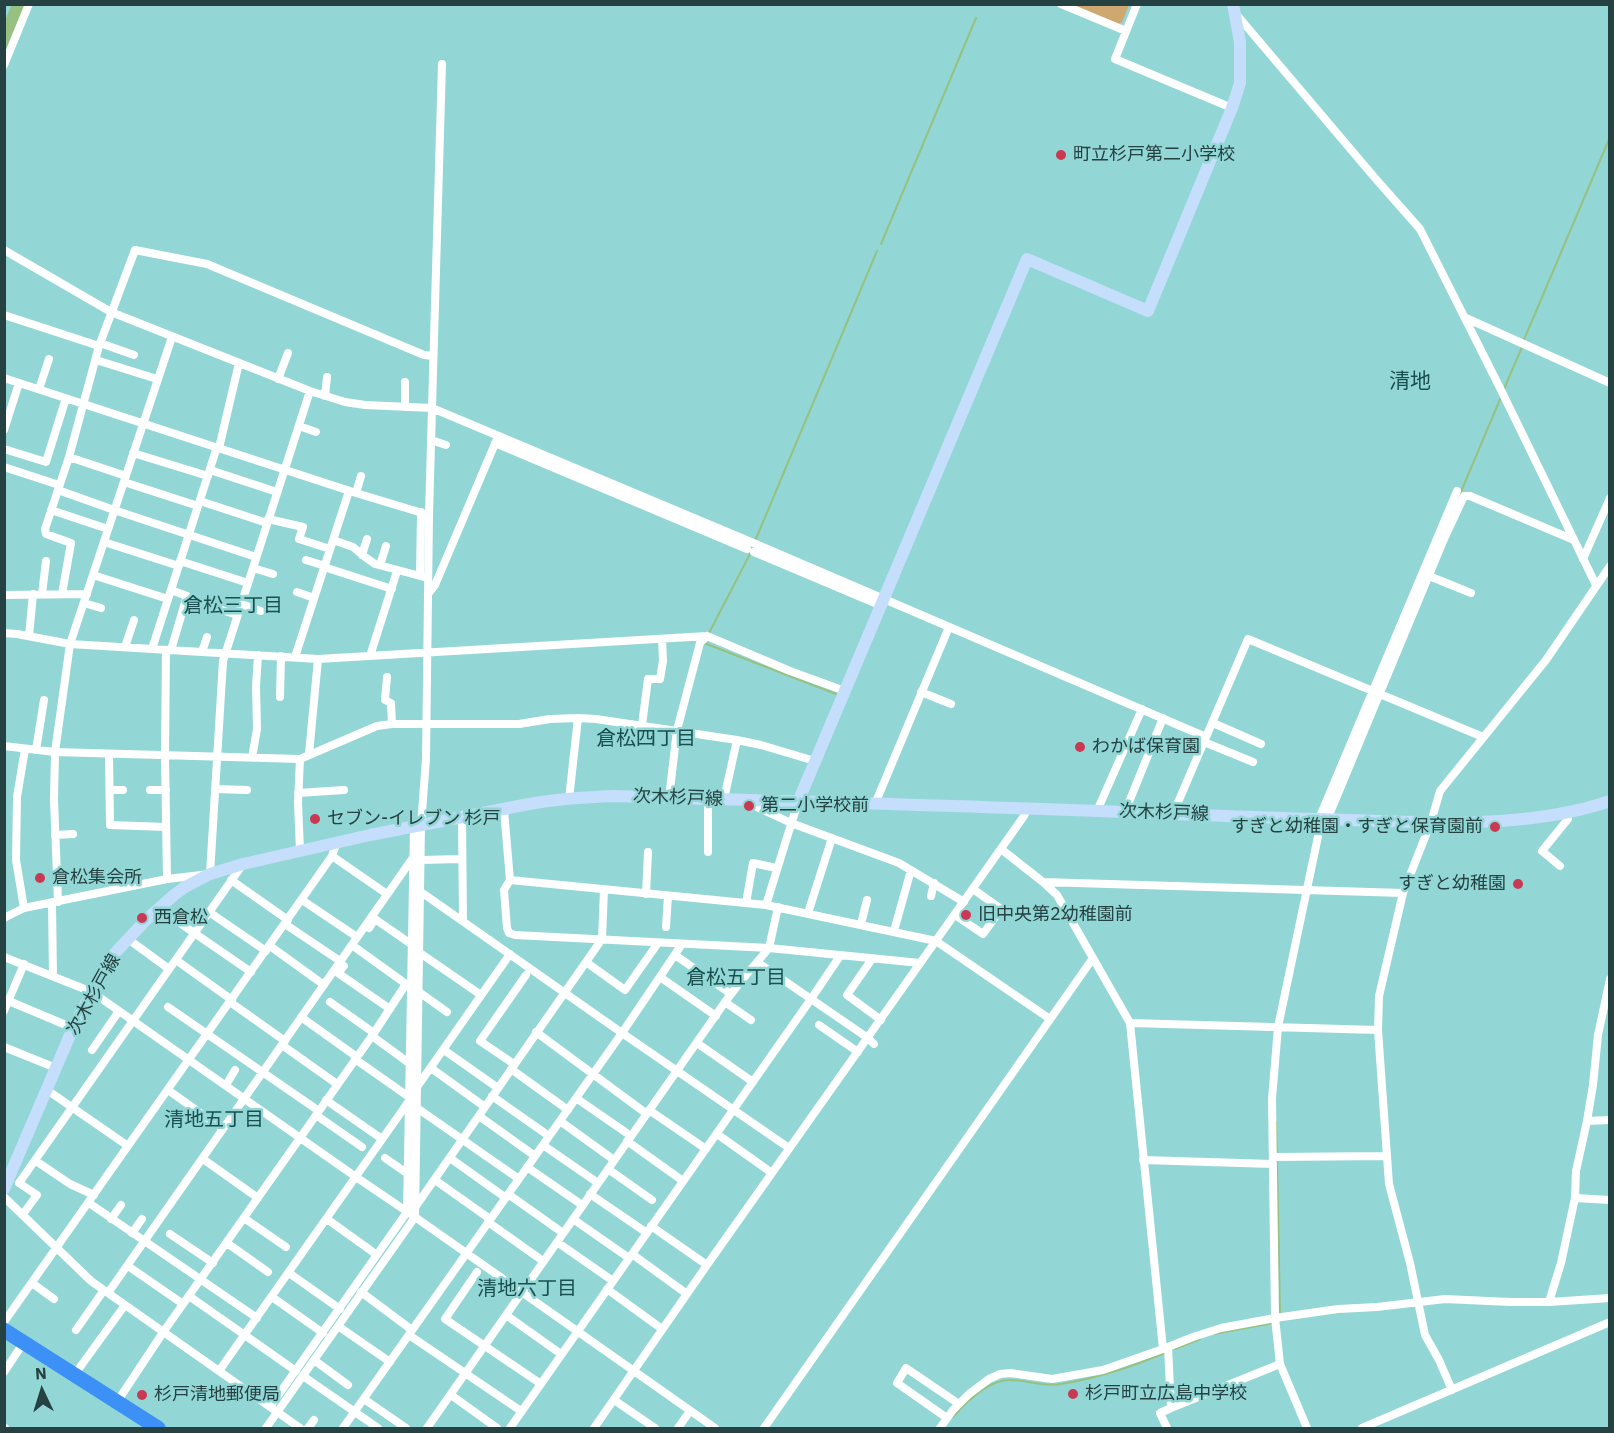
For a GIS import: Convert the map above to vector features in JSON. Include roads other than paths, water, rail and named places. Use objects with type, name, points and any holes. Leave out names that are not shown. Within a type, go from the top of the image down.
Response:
[{"type":"highway","points":[[4,1330],[158,1428]]},
{"type":"main road","points":[[798,802],[1027,259],[1148,311],[1232,108],[1240,83],[1240,42],[1234,8]]},
{"type":"main road","name":"次木杉戸線","points":[[4,1189],[73,1028],[109,962],[158,908],[185,887],[210,874],[243,864],[337,842],[549,801],[614,796],[1431,822],[1506,820],[1567,812],[1610,801]]},
{"type":"street","points":[[4,65],[29,4]]},
{"type":"street","points":[[1061,4],[1126,31]]},
{"type":"street","points":[[1137,4],[1115,59],[1232,108]]},
{"type":"street","points":[[1234,8],[1419,229],[1478,343],[1596,585]]},
{"type":"street","points":[[266,1428],[274,1410],[323,1333],[377,1255],[411,1214],[408,1174],[409,984],[418,827],[425,789],[428,594],[424,577],[425,514],[431,440],[442,63]]},
{"type":"street","points":[[4,250],[111,312],[310,391],[345,402],[432,408],[497,440],[751,551],[949,627],[1163,718],[1253,762]]},
{"type":"street","points":[[62,594],[71,543],[46,534],[45,529],[69,457],[100,344],[135,250],[207,264],[424,355],[433,356]]},
{"type":"street","points":[[4,315],[134,355]]},
{"type":"street","points":[[1465,318],[1610,382]]},
{"type":"street","points":[[1478,343],[1486,327]]},
{"type":"street","points":[[53,976],[55,752],[70,644],[172,337]]},
{"type":"street","points":[[278,378],[288,353]]},
{"type":"street","points":[[39,389],[49,358]]},
{"type":"street","points":[[96,360],[158,379]]},
{"type":"street","points":[[152,649],[218,447],[239,363]]},
{"type":"street","points":[[325,396],[327,377]]},
{"type":"street","points":[[4,378],[425,514]]},
{"type":"street","points":[[405,382],[405,407]]},
{"type":"street","points":[[4,429],[18,383]]},
{"type":"street","points":[[4,918],[24,908],[167,879],[210,874],[223,661],[310,391]]},
{"type":"street","points":[[4,449],[46,462],[66,398]]},
{"type":"street","points":[[299,426],[316,432]]},
{"type":"street","points":[[431,440],[446,445]]},
{"type":"street","points":[[497,440],[751,542],[883,603]]},
{"type":"street","points":[[428,594],[435,585],[497,440]]},
{"type":"street","points":[[133,453],[277,492]]},
{"type":"street","points":[[69,457],[124,479],[199,503],[268,521],[303,527],[299,539],[352,547],[375,564],[424,577]]},
{"type":"street","points":[[4,467],[114,510],[256,557]]},
{"type":"street","points":[[295,657],[332,545],[361,476]]},
{"type":"street","points":[[1307,1428],[1280,1364],[1275,1318],[1272,1099],[1278,1027],[1320,827],[1458,491]]},
{"type":"street","points":[[1376,692],[1464,496],[1467,495],[1574,540]]},
{"type":"street","points":[[1583,558],[1610,498]]},
{"type":"street","points":[[51,510],[108,529]]},
{"type":"street","points":[[362,555],[367,539]]},
{"type":"street","points":[[104,542],[248,583]]},
{"type":"street","points":[[380,565],[386,546]]},
{"type":"street","points":[[306,560],[392,589]]},
{"type":"street","points":[[28,636],[46,561]]},
{"type":"street","points":[[1452,1390],[1425,1335],[1419,1302],[1389,1184],[1378,1030],[1379,996],[1403,893],[1431,822],[1440,791],[1546,660],[1610,566]]},
{"type":"street","points":[[252,568],[273,574]]},
{"type":"street","points":[[370,656],[397,571]]},
{"type":"street","points":[[93,575],[168,600]]},
{"type":"street","points":[[1430,576],[1471,593]]},
{"type":"street","points":[[167,879],[165,755],[168,650],[187,596],[171,590]]},
{"type":"street","points":[[297,592],[314,598]]},
{"type":"street","points":[[4,595],[62,594],[85,599],[101,608]]},
{"type":"street","points":[[241,604],[261,611]]},
{"type":"street","points":[[213,607],[237,615]]},
{"type":"street","points":[[124,647],[134,620]]},
{"type":"street","points":[[875,804],[949,627]]},
{"type":"street","points":[[4,633],[70,644],[318,658],[707,636],[845,691]]},
{"type":"street","points":[[669,798],[677,730],[700,643],[707,636]]},
{"type":"street","points":[[202,652],[207,637]]},
{"type":"street","points":[[642,725],[648,679],[660,679],[663,661],[662,639]]},
{"type":"street","points":[[1173,814],[1248,639],[1483,737]]},
{"type":"street","points":[[252,758],[257,729],[258,655]]},
{"type":"street","points":[[280,697],[281,656]]},
{"type":"street","points":[[309,754],[318,658]]},
{"type":"street","points":[[387,677],[385,700],[391,703],[392,724]]},
{"type":"street","points":[[921,692],[951,704]]},
{"type":"street","points":[[36,750],[44,700]]},
{"type":"street","points":[[1097,811],[1142,709]]},
{"type":"street","points":[[569,799],[578,718]]},
{"type":"street","points":[[4,746],[55,752],[300,759],[377,726],[519,724],[550,719],[596,718],[737,740],[815,761]]},
{"type":"street","points":[[1125,812],[1163,718]]},
{"type":"street","points":[[1213,723],[1261,744]]},
{"type":"street","points":[[724,799],[737,740]]},
{"type":"street","points":[[24,908],[16,860],[17,797],[25,749]]},
{"type":"street","points":[[109,754],[110,825],[166,827]]},
{"type":"street","points":[[300,759],[298,792],[300,851]]},
{"type":"street","points":[[215,789],[246,790]]},
{"type":"street","points":[[110,790],[123,790]]},
{"type":"street","points":[[150,790],[166,790]]},
{"type":"street","points":[[298,792],[344,790]]},
{"type":"street","points":[[708,799],[708,852]]},
{"type":"street","points":[[740,800],[791,823],[899,863],[964,902]]},
{"type":"street","points":[[766,905],[798,802]]},
{"type":"street","points":[[594,1428],[659,1342],[662,1329],[789,1148],[858,1052],[871,1041],[881,1020],[1027,809]]},
{"type":"street","points":[[504,810],[510,880],[504,890],[509,933],[769,948],[920,963]]},
{"type":"street","points":[[1560,866],[1542,851],[1568,819],[1567,812]]},
{"type":"street","points":[[462,818],[463,920]]},
{"type":"street","points":[[55,835],[73,834]]},
{"type":"street","points":[[808,913],[832,838]]},
{"type":"street","points":[[4,1322],[287,922],[332,856],[337,842]]},
{"type":"street","points":[[1001,849],[1057,895],[1130,1023],[1143,1160],[1172,1408]]},
{"type":"street","points":[[646,894],[648,852]]},
{"type":"street","points":[[332,856],[387,894]]},
{"type":"street","points":[[416,1207],[421,892],[417,859]]},
{"type":"street","points":[[76,1330],[128,1266],[387,894],[417,859],[461,859]]},
{"type":"street","points":[[746,903],[753,863],[776,868]]},
{"type":"street","points":[[23,1214],[37,1196],[19,1183],[243,864]]},
{"type":"street","points":[[894,931],[911,870]]},
{"type":"street","points":[[231,880],[340,961]]},
{"type":"street","points":[[510,880],[766,905],[936,940],[1050,1019]]},
{"type":"street","points":[[1043,882],[1403,893]]},
{"type":"street","points":[[931,896],[934,884]]},
{"type":"street","points":[[955,915],[983,934],[1000,909],[973,889]]},
{"type":"street","points":[[299,1373],[314,1360],[338,1326],[411,1214],[602,939],[604,890]]},
{"type":"street","points":[[421,892],[789,1148]]},
{"type":"street","points":[[666,927],[668,896]]},
{"type":"street","points":[[302,900],[357,938]]},
{"type":"street","points":[[861,924],[867,900]]},
{"type":"street","points":[[427,1428],[725,1002],[769,948],[778,907]]},
{"type":"street","points":[[158,908],[251,972]]},
{"type":"street","points":[[209,912],[324,985]]},
{"type":"street","points":[[390,1009],[338,973],[375,920],[411,944]]},
{"type":"street","points":[[128,939],[170,969]]},
{"type":"street","points":[[586,962],[626,990],[658,943]]},
{"type":"street","points":[[343,1428],[622,1033],[682,944]]},
{"type":"street","points":[[356,948],[409,984]]},
{"type":"street","points":[[420,952],[481,995]]},
{"type":"street","points":[[417,1088],[510,954]]},
{"type":"street","points":[[675,955],[731,994]]},
{"type":"street","points":[[510,1428],[840,956]]},
{"type":"street","points":[[4,957],[92,992],[715,1428]]},
{"type":"street","points":[[872,958],[847,995],[881,1020]]},
{"type":"street","points":[[764,1428],[1093,958]]},
{"type":"street","points":[[176,960],[337,1084]]},
{"type":"street","points":[[758,962],[871,1041]]},
{"type":"street","points":[[4,1011],[24,964]]},
{"type":"street","points":[[526,975],[480,1041],[568,1110]]},
{"type":"street","points":[[660,977],[716,1016]]},
{"type":"street","points":[[1549,1302],[1561,1263],[1575,1198],[1576,1171],[1587,1121],[1598,1035],[1610,979]]},
{"type":"street","points":[[117,1402],[164,1331],[409,984]]},
{"type":"street","points":[[419,992],[447,1012]]},
{"type":"street","points":[[7,1000],[73,1028]]},
{"type":"street","points":[[330,1002],[409,1063]]},
{"type":"street","points":[[725,1002],[751,1020]]},
{"type":"street","points":[[168,1007],[263,1072],[362,1147]]},
{"type":"street","points":[[92,1050],[119,1011]]},
{"type":"street","points":[[301,1017],[409,1099]]},
{"type":"street","points":[[1130,1023],[1378,1030]]},
{"type":"street","points":[[819,1025],[858,1052]]},
{"type":"street","points":[[536,1032],[648,1112],[706,1149]]},
{"type":"street","points":[[697,1043],[753,1082]]},
{"type":"street","points":[[4,1047],[56,1068]]},
{"type":"street","points":[[444,1050],[498,1088]]},
{"type":"street","points":[[431,1068],[485,1107]]},
{"type":"street","points":[[225,1085],[236,1070]]},
{"type":"street","points":[[47,1090],[129,1146]]},
{"type":"street","points":[[168,1090],[223,1129]]},
{"type":"street","points":[[492,1096],[549,1136]]},
{"type":"street","points":[[576,1098],[684,1181]]},
{"type":"street","points":[[219,1371],[409,1099]]},
{"type":"street","points":[[326,1100],[382,1139]]},
{"type":"street","points":[[417,1108],[519,1179]]},
{"type":"street","points":[[478,1116],[535,1156]]},
{"type":"street","points":[[1587,1121],[1610,1120]]},
{"type":"street","points":[[560,1121],[614,1160]]},
{"type":"street","points":[[717,1134],[772,1173]]},
{"type":"street","points":[[543,1145],[598,1183]]},
{"type":"street","points":[[1143,1160],[1273,1160],[1387,1156]]},
{"type":"street","points":[[385,1158],[408,1174]]},
{"type":"street","points":[[450,1158],[563,1233]]},
{"type":"street","points":[[203,1159],[258,1198]]},
{"type":"street","points":[[36,1161],[70,1184],[94,1195]]},
{"type":"street","points":[[527,1167],[582,1205]]},
{"type":"street","points":[[608,1169],[652,1200]]},
{"type":"street","points":[[435,1180],[543,1261]]},
{"type":"street","points":[[590,1194],[706,1265]]},
{"type":"street","points":[[4,1197],[91,1281],[300,1428]]},
{"type":"street","points":[[1575,1198],[1610,1200]]},
{"type":"street","points":[[89,1203],[257,1318]]},
{"type":"street","points":[[111,1219],[121,1205]]},
{"type":"street","points":[[244,1218],[286,1247]]},
{"type":"street","points":[[573,1218],[687,1294]]},
{"type":"street","points":[[132,1233],[142,1219]]},
{"type":"street","points":[[327,1219],[377,1255]]},
{"type":"street","points":[[170,1234],[213,1263]]},
{"type":"street","points":[[556,1242],[613,1281]]},
{"type":"street","points":[[227,1243],[268,1272]]},
{"type":"street","points":[[128,1266],[183,1305]]},
{"type":"street","points":[[477,1272],[445,1319],[541,1384]]},
{"type":"street","points":[[289,1273],[340,1309]]},
{"type":"street","points":[[32,1282],[54,1299]]},
{"type":"street","points":[[607,1289],[662,1329]]},
{"type":"street","points":[[361,1292],[410,1333],[521,1411]]},
{"type":"street","points":[[189,1296],[378,1428]]},
{"type":"street","points":[[272,1297],[323,1333]]},
{"type":"street","points":[[940,1428],[969,1394],[1000,1374],[1010,1373],[1052,1379],[1076,1376],[1103,1370],[1221,1328],[1338,1309],[1445,1299],[1549,1302],[1610,1298]]},
{"type":"street","points":[[75,1374],[125,1305]]},
{"type":"street","points":[[506,1315],[561,1354]]},
{"type":"street","points":[[1362,1428],[1610,1322]]},
{"type":"street","points":[[338,1326],[390,1362]]},
{"type":"street","points":[[4,1372],[24,1342]]},
{"type":"street","points":[[314,1360],[348,1385]]},
{"type":"street","points":[[1167,1428],[1160,1413],[1280,1364]]},
{"type":"street","points":[[947,1418],[897,1383],[906,1368],[959,1404]]},
{"type":"street","points":[[451,1395],[497,1428]]},
{"type":"street","points":[[364,1399],[406,1428]]},
{"type":"street","points":[[614,1400],[655,1428]]},
{"type":"street","points":[[678,1428],[690,1412]]},
{"type":"street","points":[[308,1428],[314,1420]]},
{"type":"waterway","points":[[4,43],[20,4]]},
{"type":"waterway","points":[[881,244],[976,18]]},
{"type":"waterway","points":[[1523,342],[1610,137]]},
{"type":"waterway","points":[[755,541],[877,251]]},
{"type":"waterway","points":[[1504,389],[1522,347]]},
{"type":"waterway","points":[[1460,494],[1501,397]]},
{"type":"waterway","points":[[708,635],[751,552]]},
{"type":"waterway","points":[[704,643],[836,694]]},
{"type":"waterway","points":[[1276,1122],[1277,1155]]},
{"type":"waterway","points":[[1277,1161],[1280,1314]]},
{"type":"waterway","points":[[1214,1334],[1273,1323]]},
{"type":"waterway","points":[[1175,1349],[1200,1339]]},
{"type":"waterway","points":[[953,1417],[979,1392],[1002,1381],[1061,1384],[1115,1371],[1167,1352]]},
{"type":"place","name":"町立杉戸第二小学校","points":[[1061,155]]},
{"type":"place","name":"わかば保育園","points":[[1080,747]]},
{"type":"place","name":"第二小学校前","points":[[749,806]]},
{"type":"place","name":"セブン-イレブン 杉戸","points":[[315,819]]},
{"type":"place","name":"すぎと幼稚園・すぎと保育園前","points":[[1495,827]]},
{"type":"place","name":"倉松集会所","points":[[40,878]]},
{"type":"place","name":"すぎと幼稚園","points":[[1518,884]]},
{"type":"place","name":"旧中央第2幼稚園前","points":[[966,915]]},
{"type":"place","name":"西倉松","points":[[142,918]]},
{"type":"place","name":"杉戸町立広島中学校","points":[[1073,1394]]},
{"type":"place","name":"杉戸清地郵便局","points":[[142,1395]]},
{"type":"district","name":"清地","points":[[1410,382]]},
{"type":"district","name":"倉松三丁目","points":[[233,606]]},
{"type":"district","name":"倉松四丁目","points":[[646,739]]},
{"type":"district","name":"倉松五丁目","points":[[736,978]]},
{"type":"district","name":"清地五丁目","points":[[214,1120]]},
{"type":"district","name":"清地六丁目","points":[[527,1289]]}]
